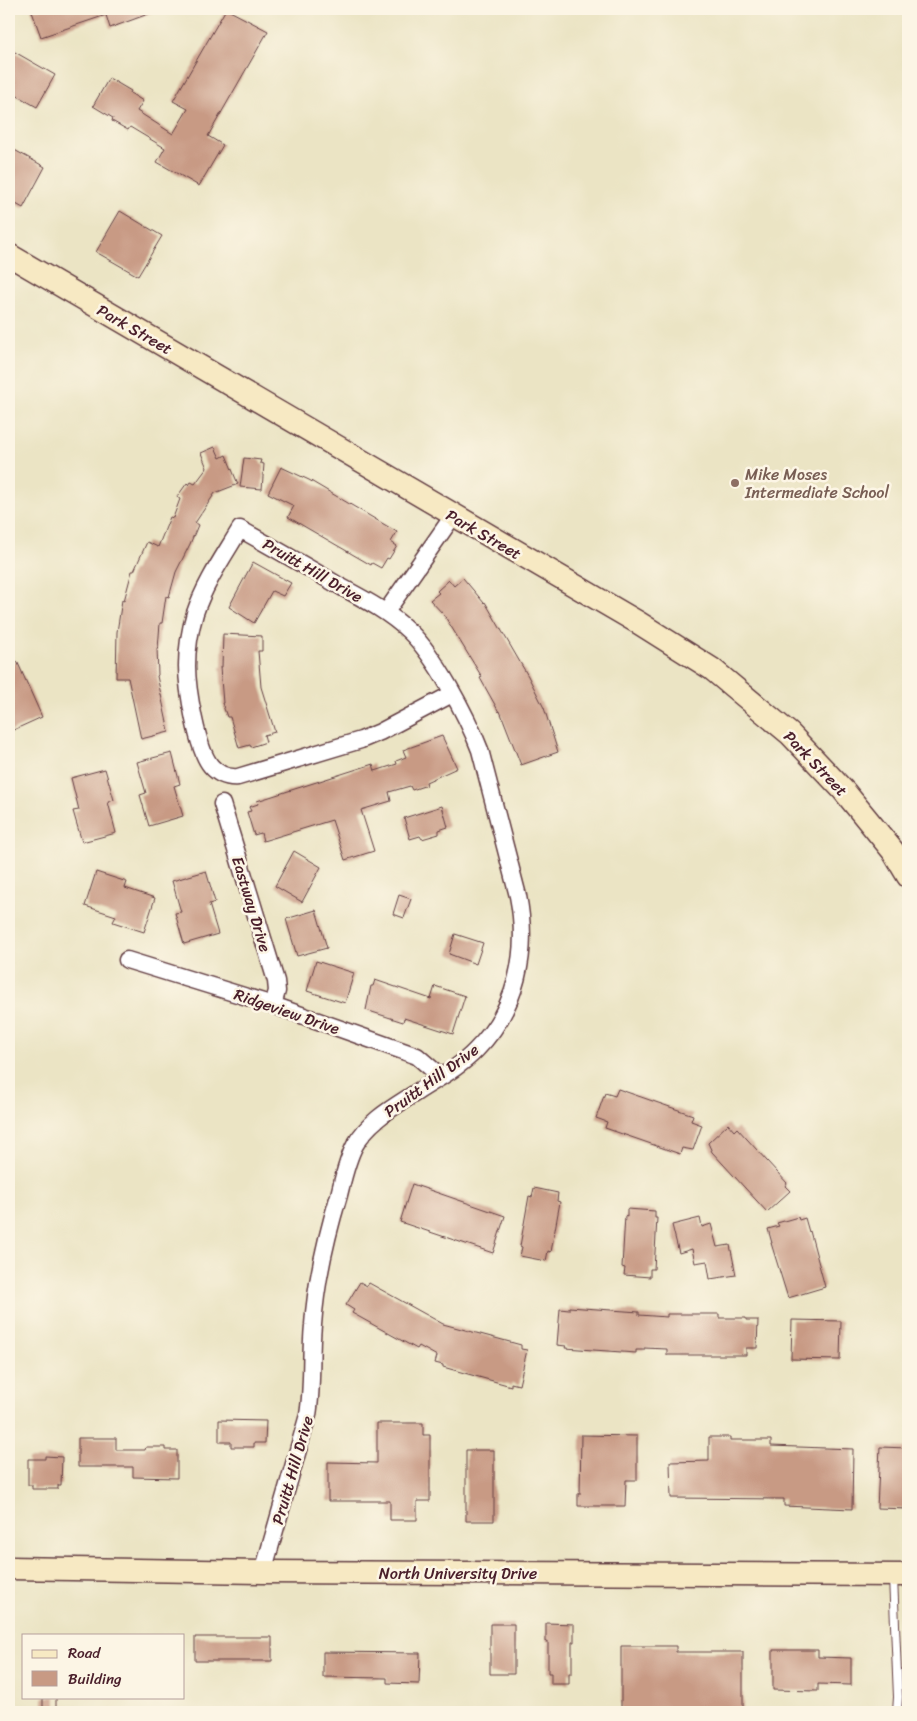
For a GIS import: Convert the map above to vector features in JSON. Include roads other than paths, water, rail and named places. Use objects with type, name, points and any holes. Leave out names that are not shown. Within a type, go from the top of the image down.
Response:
[{"type":"street","name":"Park Street","points":[[9,255],[639,623],[712,669],[790,734],[837,784],[893,851],[908,876]]},
{"type":"street","points":[[386,612],[453,516]]},
{"type":"street","name":"Pruitt Hill Drive","points":[[263,1572],[308,1415],[312,1393],[313,1322],[319,1273],[326,1239],[354,1146],[365,1130],[377,1118],[475,1051],[492,1032],[504,1010],[518,974],[523,936],[522,916],[486,771],[473,732],[452,694],[424,649],[411,633],[386,612],[240,529],[206,587],[192,625],[188,652],[188,679],[194,718],[207,760],[216,771],[229,778],[238,777],[347,744],[380,732],[452,694]]},
{"type":"street","name":"Eastway Drive","points":[[222,804],[276,981],[277,990],[272,1005]]},
{"type":"street","name":"Ridgeview Drive","points":[[127,960],[272,1005],[417,1056],[440,1076]]},
{"type":"street","name":"North University Drive","points":[[9,1568],[263,1572],[901,1575]]},
{"type":"lane","points":[[897,1712],[901,1575]]},
{"type":"place","name":"Mike Moses Intermediate School","points":[[735,483]]}]
